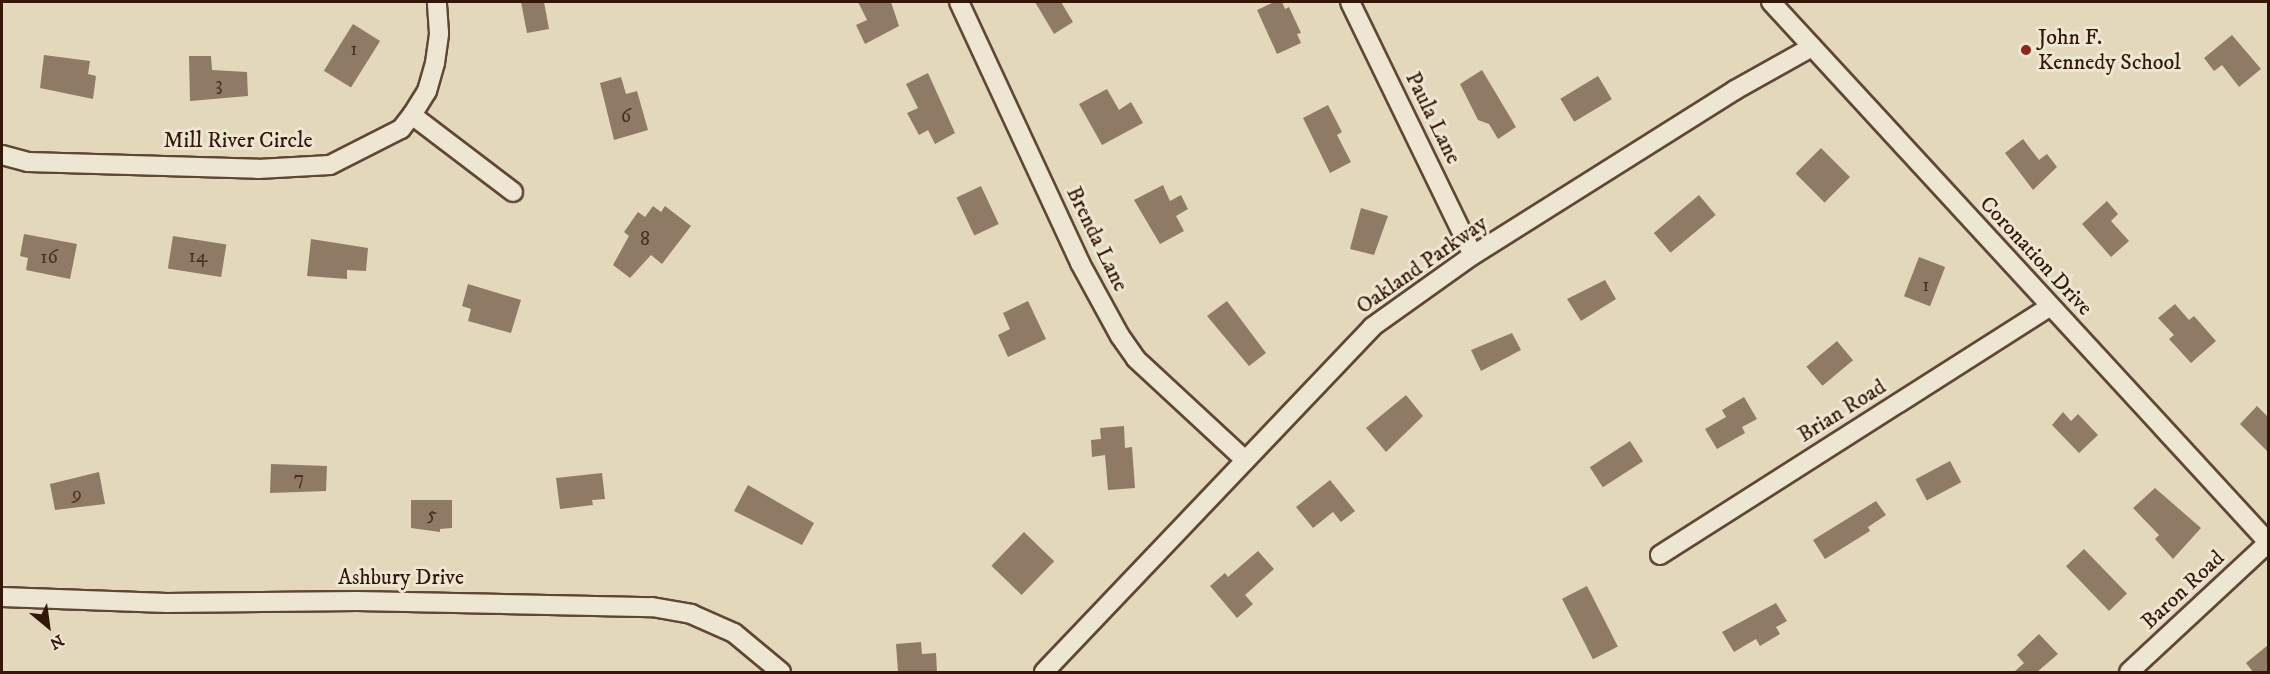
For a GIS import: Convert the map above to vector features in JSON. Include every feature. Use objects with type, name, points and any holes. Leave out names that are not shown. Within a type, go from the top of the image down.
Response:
[{"type":"street","name":"Mill River Circle","points":[[2,155],[28,162],[247,168],[330,165],[402,129],[428,91],[440,33],[437,2]]},
{"type":"street","name":"Brenda Lane","points":[[959,2],[1080,263],[1120,336],[1136,359],[1245,460]]},
{"type":"street","name":"Paula Lane","points":[[1350,2],[1473,255]]},
{"type":"street","name":"Coronation Drive","points":[[1771,2],[2268,542]]},
{"type":"street","name":"Oakland Parkway","points":[[1044,672],[1372,327],[1473,255],[1735,90],[1812,47]]},
{"type":"street","points":[[412,115],[513,192]]},
{"type":"street","name":"Brian Road","points":[[1660,555],[2050,307]]},
{"type":"street","name":"Baron Road","points":[[2129,672],[2268,542]]},
{"type":"street","name":"Ashbury Drive","points":[[2,597],[166,603],[357,601],[652,607],[691,614],[734,633],[781,672]]},
{"type":"building","points":[[521,2],[544,2],[549,29],[527,33]]},
{"type":"building","points":[[858,2],[891,2],[899,26],[865,44],[856,25],[867,20]]},
{"type":"building","points":[[1035,2],[1061,2],[1073,22],[1054,34]]},
{"type":"building","points":[[1274,2],[1282,2],[1285,9],[1289,7],[1301,33],[1297,34],[1301,43],[1277,54],[1257,10]]},
{"type":"building","points":[[353,24],[380,41],[351,88],[324,71]]},
{"type":"building","points":[[2232,35],[2261,69],[2239,87],[2222,65],[2214,71],[2204,58]]},
{"type":"building","points":[[44,55],[90,61],[88,74],[96,76],[93,99],[40,88]]},
{"type":"building","points":[[189,56],[211,56],[212,70],[247,72],[248,96],[190,101]]},
{"type":"building","points":[[1482,70],[1516,127],[1498,139],[1489,124],[1478,120],[1460,84]]},
{"type":"building","points":[[928,73],[955,133],[935,144],[928,130],[919,135],[907,113],[918,108],[906,84]]},
{"type":"building","points":[[1598,76],[1612,99],[1574,122],[1560,99]]},
{"type":"building","points":[[621,77],[626,94],[637,91],[648,130],[614,140],[600,83]]},
{"type":"building","points":[[1107,89],[1119,110],[1131,102],[1143,123],[1102,145],[1079,104]]},
{"type":"building","points":[[1328,105],[1342,132],[1337,135],[1351,162],[1330,173],[1303,118]]},
{"type":"building","points":[[2023,139],[2039,160],[2047,154],[2057,167],[2033,190],[2005,153]]},
{"type":"building","points":[[1821,148],[1850,177],[1825,202],[1796,173]]},
{"type":"building","points":[[1163,185],[1170,201],[1181,195],[1188,209],[1176,216],[1184,231],[1160,244],[1134,200]]},
{"type":"building","points":[[981,186],[999,224],[974,235],[957,197]]},
{"type":"building","points":[[1699,195],[1716,215],[1671,253],[1654,233]]},
{"type":"building","points":[[2107,201],[2118,214],[2111,221],[2129,241],[2111,257],[2082,224]]},
{"type":"building","points":[[653,206],[661,212],[665,206],[691,226],[662,264],[651,255],[630,278],[613,265],[629,236],[624,232],[638,212],[645,217]]},
{"type":"building","points":[[1361,208],[1388,216],[1374,255],[1350,249]]},
{"type":"building","points":[[24,234],[77,244],[70,279],[26,270],[28,258],[20,256]]},
{"type":"building","points":[[173,236],[226,244],[221,277],[168,269]]},
{"type":"building","points":[[311,239],[368,248],[366,271],[347,270],[347,279],[307,276]]},
{"type":"building","points":[[1919,257],[1945,267],[1930,306],[1904,296]]},
{"type":"building","points":[[1605,280],[1616,299],[1581,321],[1567,299]]},
{"type":"building","points":[[468,284],[521,300],[511,333],[468,321],[471,309],[462,306]]},
{"type":"building","points":[[1028,301],[1046,339],[1008,357],[998,335],[1010,329],[1003,313]]},
{"type":"building","points":[[1227,301],[1266,353],[1249,366],[1207,316]]},
{"type":"building","points":[[2175,304],[2189,320],[2194,316],[2216,341],[2191,363],[2169,339],[2174,335],[2158,318]]},
{"type":"building","points":[[1512,333],[1521,350],[1481,371],[1471,350]]},
{"type":"building","points":[[1837,341],[1853,360],[1822,386],[1806,367]]},
{"type":"building","points":[[1406,395],[1423,416],[1386,452],[1366,428]]},
{"type":"building","points":[[1744,397],[1757,419],[1742,427],[1745,433],[1717,449],[1705,429],[1726,417],[1722,410]]},
{"type":"building","points":[[2257,406],[2268,417],[2268,452],[2240,424]]},
{"type":"building","points":[[2063,412],[2071,421],[2078,414],[2098,435],[2079,453],[2052,425]]},
{"type":"building","points":[[1124,426],[1125,448],[1132,447],[1135,488],[1108,490],[1105,455],[1092,457],[1091,440],[1101,439],[1100,428]]},
{"type":"building","points":[[1630,441],[1643,461],[1603,487],[1590,467]]},
{"type":"building","points":[[1950,461],[1961,482],[1927,501],[1916,479]]},
{"type":"building","points":[[271,464],[327,466],[326,491],[270,493]]},
{"type":"building","points":[[99,472],[105,504],[55,510],[50,484]]},
{"type":"building","points":[[602,473],[605,499],[592,500],[593,505],[560,509],[556,478]]},
{"type":"building","points":[[1330,480],[1355,511],[1341,522],[1333,512],[1313,528],[1296,507]]},
{"type":"building","points":[[748,485],[814,523],[802,545],[734,511]]},
{"type":"building","points":[[2155,488],[2201,528],[2173,559],[2155,539],[2159,535],[2133,508]]},
{"type":"building","points":[[411,500],[452,500],[452,528],[440,529],[440,532],[411,528]]},
{"type":"building","points":[[1876,501],[1886,515],[1868,527],[1870,531],[1825,559],[1813,540]]},
{"type":"building","points":[[1024,532],[1054,561],[1022,595],[991,566]]},
{"type":"building","points":[[2084,549],[2127,594],[2109,611],[2066,566]]},
{"type":"building","points":[[1258,551],[1274,569],[1245,595],[1253,604],[1237,618],[1210,586],[1225,573],[1228,577]]},
{"type":"building","points":[[1587,586],[1618,647],[1593,659],[1562,599]]},
{"type":"building","points":[[1776,603],[1787,621],[1776,627],[1780,634],[1760,646],[1756,639],[1734,652],[1722,632]]},
{"type":"building","points":[[2039,634],[2058,654],[2037,672],[2014,672],[2024,663],[2017,655]]},
{"type":"building","points":[[921,642],[922,654],[936,653],[937,672],[898,672],[896,644]]},
{"type":"building","points":[[2268,645],[2268,672],[2253,672],[2246,663]]},
{"type":"place","name":"John F. Kennedy School","points":[[2026,50]]}]
